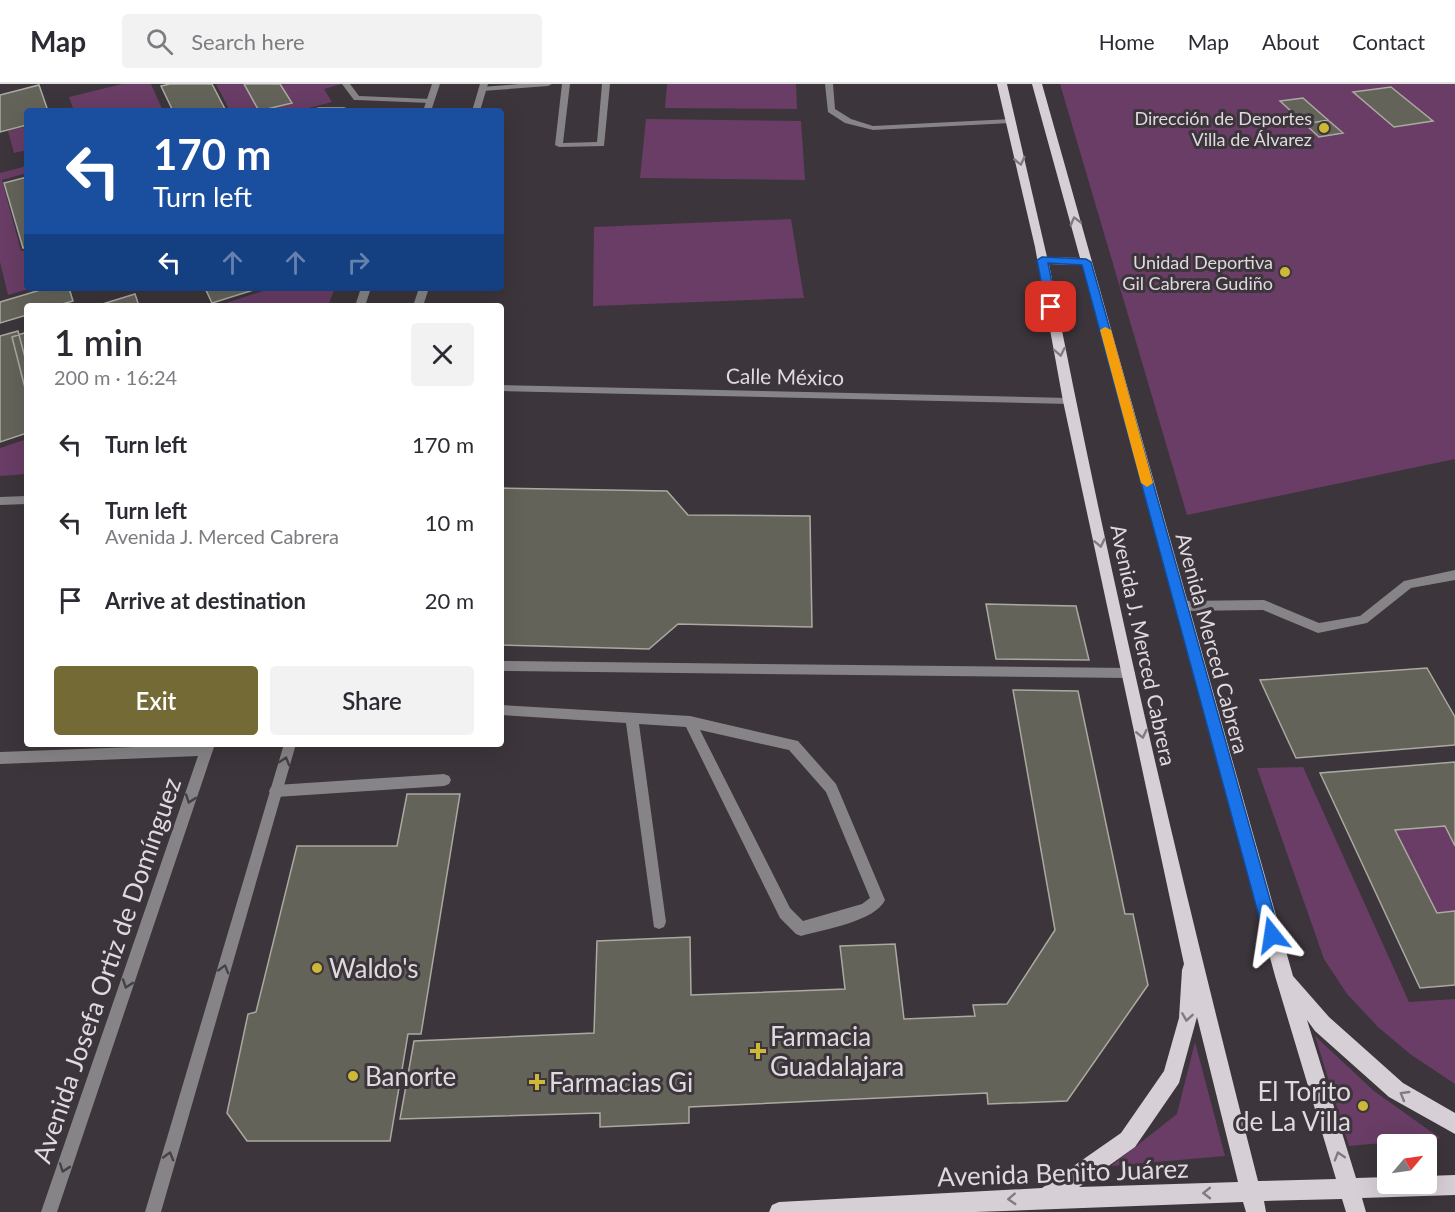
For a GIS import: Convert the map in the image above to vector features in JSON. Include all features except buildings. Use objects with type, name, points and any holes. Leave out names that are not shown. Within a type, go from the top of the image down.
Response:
[{"type":"main road","name":"Avenida J. Merced Cabrera","points":[[1002,84],[1192,958],[1254,1202]]},
{"type":"main road","name":"Avenida Merced Cabrera","points":[[1037,84],[1284,976],[1356,1212]]},
{"type":"main road","points":[[1042,260],[1086,262]]},
{"type":"main road","points":[[1045,1198],[1128,1140],[1172,1076],[1188,1018],[1192,958]]},
{"type":"main road","points":[[1284,976],[1322,1024],[1396,1090],[1455,1124]]},
{"type":"main road","name":"Avenida Benito Juárez","points":[[779,1212],[1045,1198],[1254,1202],[1350,1190],[1455,1185]]},
{"type":"street","points":[[346,84],[357,98],[430,101]]},
{"type":"street","points":[[428,108],[436,84]]},
{"type":"street","points":[[477,108],[483,87],[548,84]]},
{"type":"street","points":[[566,84],[559,145],[601,144],[606,84]]},
{"type":"street","points":[[829,84],[831,110],[848,121],[873,128],[1011,121]]},
{"type":"street","name":"Calle México","points":[[504,388],[1069,400]]},
{"type":"street","points":[[0,501],[24,500]]},
{"type":"street","points":[[1181,606],[1264,605],[1318,628],[1363,620],[1408,584],[1455,575]]},
{"type":"street","points":[[504,666],[1129,673]]},
{"type":"street","points":[[504,710],[690,722],[793,745],[831,788],[878,900],[866,909],[801,929],[785,913],[690,722]]},
{"type":"street","points":[[632,718],[659,922]]},
{"type":"street","points":[[0,758],[208,747]]},
{"type":"street","name":"Avenida Josefa Ortiz de Domínguez","points":[[49,1212],[208,747]]},
{"type":"street","points":[[153,1212],[289,747]]},
{"type":"street","points":[[276,791],[444,780]]},
{"type":"shaded area","points":[[122,84],[151,84],[162,108],[73,108],[69,97]]},
{"type":"shaded area","points":[[216,84],[342,84],[324,89],[332,102],[309,108],[228,108]]},
{"type":"shaded area","points":[[667,84],[796,84],[797,109],[665,108]]},
{"type":"shaded area","name":"Unidad Deportiva Gil Cabrera Gudiño","points":[[1060,84],[1455,84],[1455,459],[1187,515]]},
{"type":"shaded area","points":[[646,119],[801,121],[805,180],[640,178]]},
{"type":"shaded area","points":[[24,127],[24,151],[14,153],[8,131]]},
{"type":"shaded area","points":[[24,167],[24,174],[2,180],[21,251],[24,250],[24,290],[8,295],[0,262],[0,173]]},
{"type":"shaded area","points":[[791,219],[804,298],[593,306],[594,227]]},
{"type":"shaded area","points":[[263,291],[334,291],[329,303],[226,303]]},
{"type":"shaded area","points":[[24,440],[24,474],[0,476],[0,448]]},
{"type":"shaded area","points":[[1303,767],[1409,1002],[1455,999],[1455,1084],[1410,1054],[1378,1027],[1347,994],[1324,959],[1257,768]]},
{"type":"shaded area","points":[[1445,826],[1455,846],[1455,911],[1437,913],[1395,830]]},
{"type":"shaded area","points":[[1315,1036],[1374,1091],[1434,1134],[1377,1134],[1377,1144],[1349,1146]]},
{"type":"shaded area","points":[[1195,1042],[1225,1156],[1111,1166],[1177,1114]]},
{"type":"slow traffic","points":[[1105,330],[1147,483]]},
{"type":"place","name":"Dirección de Deportes Villa de Álvarez","points":[[1324,128]]},
{"type":"place","name":"Unidad Deportiva Gil Cabrera Gudiño","points":[[1285,272]]},
{"type":"place","name":"Waldo's","points":[[317,968]]},
{"type":"place","name":"Farmacia Guadalajara","points":[[758,1051]]},
{"type":"place","name":"Banorte","points":[[353,1076]]},
{"type":"place","name":"Farmacias Gi","points":[[537,1082]]},
{"type":"place","name":"El Torito de La Villa","points":[[1363,1106]]},
{"type":"route","points":[[1051,307],[1042,260],[1086,262],[1272,935]]}]
